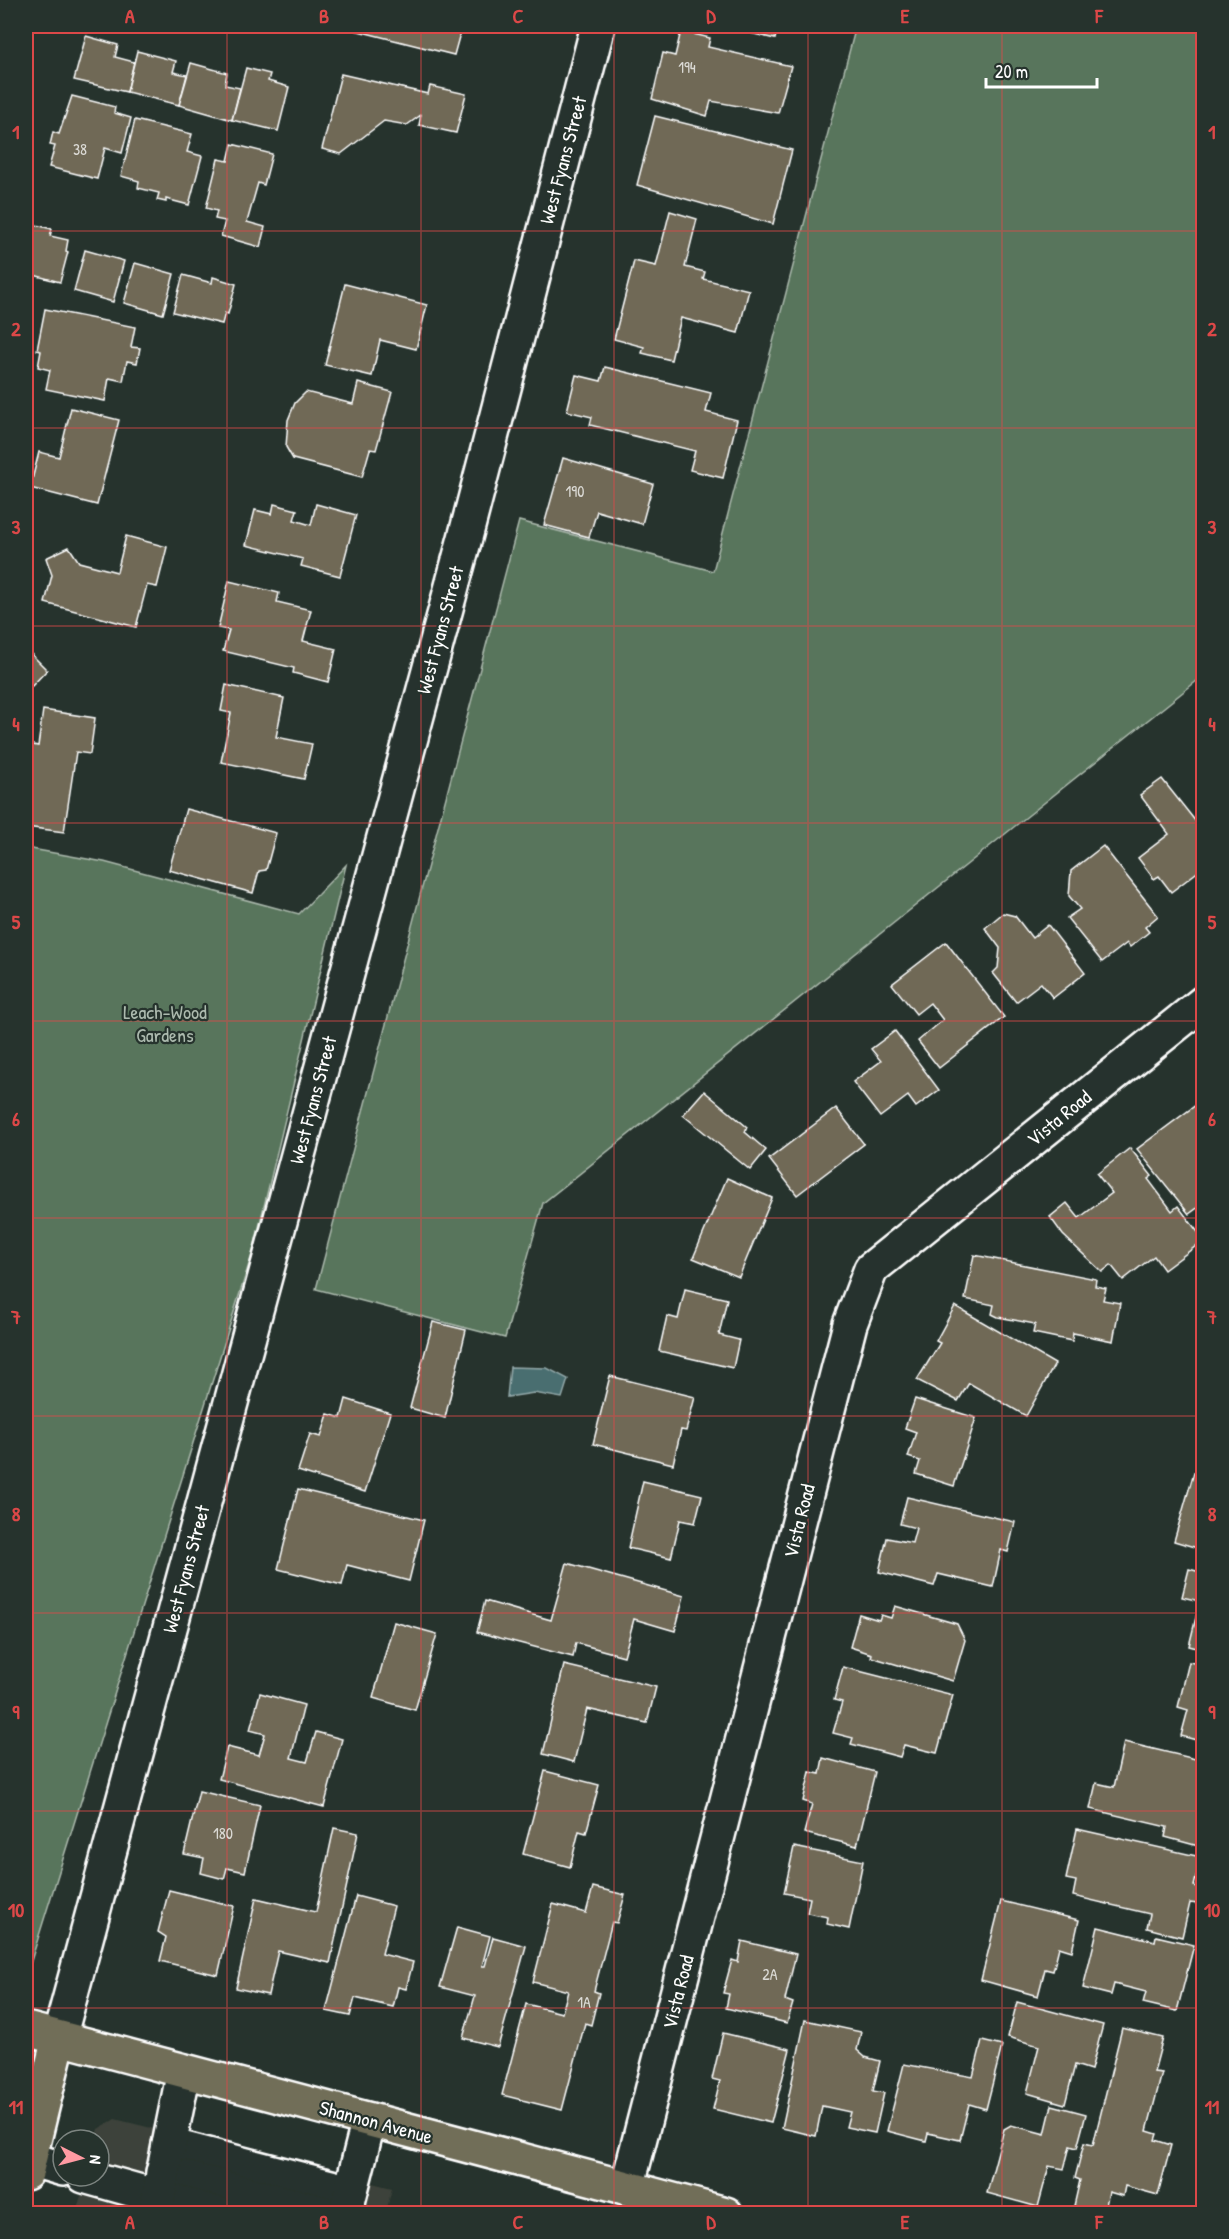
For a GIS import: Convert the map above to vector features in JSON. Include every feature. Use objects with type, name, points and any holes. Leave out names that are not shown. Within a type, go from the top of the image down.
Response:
[{"type":"main road","name":"Shannon Avenue","points":[[26,2029],[369,2120],[638,2198],[726,2214]]},
{"type":"main road","name":"West Fyans Street","points":[[27,2166],[59,2038]]},
{"type":"street","name":"West Fyans Street","points":[[59,2038],[465,538],[598,26]]},
{"type":"street","name":"Vista Road","points":[[638,2198],[850,1324],[871,1269],[1203,1002]]},
{"type":"street","points":[[161,2182],[184,2071]]},
{"type":"street","points":[[111,2178],[161,2182],[342,2206],[369,2120]]},
{"type":"street","points":[[27,2166],[51,2168]]},
{"type":"street","points":[[161,2182],[219,2214]]},
{"type":"shaded area","points":[[115,2119],[392,2188],[386,2213],[76,2214],[83,2188],[111,2188],[111,2128],[100,2128]]},
{"type":"green space","points":[[856,26],[1203,26],[1203,676],[543,1203],[505,1338],[316,1289],[519,521],[713,571]]},
{"type":"green space","name":"Leach-Wood Gardens","points":[[26,848],[104,862],[299,914],[346,865],[254,1248],[26,1977]]},
{"type":"water","points":[[510,1367],[547,1368],[568,1379],[562,1398],[534,1393],[507,1397]]},
{"type":"building","points":[[351,26],[462,26],[454,55],[350,29]]},
{"type":"building","points":[[720,26],[778,26],[775,39]]},
{"type":"building","points":[[681,31],[710,38],[708,47],[791,66],[778,113],[711,101],[707,116],[652,99],[663,53],[675,56]]},
{"type":"building","points":[[86,36],[118,45],[115,57],[134,62],[127,92],[74,80]]},
{"type":"building","points":[[137,51],[176,61],[173,72],[187,75],[179,105],[127,92]]},
{"type":"building","points":[[191,63],[227,73],[225,85],[240,88],[232,120],[179,105]]},
{"type":"building","points":[[246,68],[270,74],[268,81],[289,87],[278,131],[232,120]]},
{"type":"building","points":[[341,74],[428,94],[430,86],[466,94],[456,133],[419,125],[421,115],[407,125],[384,121],[341,154],[322,149]]},
{"type":"building","points":[[72,96],[115,107],[114,113],[131,118],[122,153],[105,148],[97,179],[49,167],[55,146],[50,145],[53,132],[59,134]]},
{"type":"building","points":[[655,116],[792,150],[773,224],[637,185]]},
{"type":"building","points":[[135,120],[192,134],[187,152],[202,156],[189,205],[166,199],[166,202],[157,200],[159,193],[138,188],[139,181],[121,176]]},
{"type":"building","points":[[232,144],[272,154],[264,185],[258,183],[247,222],[265,227],[260,247],[221,236],[225,221],[215,219],[217,211],[206,208],[218,159],[228,161]]},
{"type":"building","points":[[670,211],[697,219],[685,267],[705,272],[703,279],[749,290],[738,333],[681,318],[671,360],[642,353],[644,347],[614,339],[634,261],[656,266]]},
{"type":"building","points":[[32,224],[52,229],[50,236],[68,240],[66,251],[68,252],[60,282],[26,273],[26,249]]},
{"type":"building","points":[[85,250],[124,261],[113,302],[74,291]]},
{"type":"building","points":[[135,263],[174,274],[163,314],[124,303]]},
{"type":"building","points":[[183,275],[212,283],[213,277],[236,284],[228,314],[225,313],[222,324],[173,312]]},
{"type":"building","points":[[345,284],[427,305],[416,349],[380,340],[372,376],[325,365]]},
{"type":"building","points":[[45,309],[135,327],[131,347],[140,348],[137,363],[127,361],[123,381],[109,378],[105,401],[46,389],[50,370],[38,367],[41,351],[37,350]]},
{"type":"building","points":[[605,367],[711,393],[706,412],[737,420],[723,478],[690,470],[695,451],[590,425],[592,417],[567,411],[576,375],[601,381]]},
{"type":"building","points":[[358,383],[392,392],[376,450],[370,449],[362,477],[293,459],[286,447],[288,420],[295,403],[306,392],[353,404]]},
{"type":"building","points":[[71,408],[119,420],[97,505],[30,488],[39,452],[59,457]]},
{"type":"building","points":[[563,458],[653,484],[642,524],[597,511],[589,537],[544,525]]},
{"type":"building","points":[[274,504],[297,510],[294,520],[311,525],[316,504],[356,515],[340,576],[301,566],[303,559],[246,545],[255,510],[272,514]]},
{"type":"building","points":[[126,536],[167,547],[157,587],[147,585],[136,627],[45,603],[52,575],[46,558],[69,547],[79,562],[117,572]]},
{"type":"building","points":[[229,581],[279,593],[277,602],[311,610],[303,641],[336,649],[328,682],[293,673],[294,668],[223,651],[229,630],[218,628]]},
{"type":"building","points":[[26,649],[47,670],[29,689],[26,685]]},
{"type":"building","points":[[226,685],[284,698],[276,737],[312,744],[304,779],[221,762],[231,713],[221,711]]},
{"type":"building","points":[[43,710],[95,718],[90,754],[76,752],[64,832],[26,827],[28,744],[38,746]]},
{"type":"building","points":[[1162,779],[1204,832],[1204,876],[1200,870],[1171,892],[1159,876],[1154,879],[1138,858],[1169,834],[1140,795]]},
{"type":"building","points":[[186,809],[276,833],[266,870],[259,871],[253,893],[169,870]]},
{"type":"building","points":[[1103,846],[1158,916],[1145,927],[1149,932],[1130,947],[1127,943],[1102,962],[1067,918],[1080,909],[1069,896],[1071,871]]},
{"type":"building","points":[[1003,913],[1015,916],[1032,938],[1048,925],[1085,973],[1053,998],[1041,983],[1016,1002],[993,973],[998,968],[1000,948],[985,928]]},
{"type":"building","points":[[946,942],[1004,1017],[939,1068],[918,1041],[943,1020],[930,1003],[916,1014],[892,984]]},
{"type":"building","points":[[895,1031],[939,1090],[916,1107],[908,1096],[880,1117],[853,1082],[881,1061],[871,1049]]},
{"type":"building","points":[[704,1091],[747,1127],[745,1132],[766,1150],[750,1170],[683,1115]]},
{"type":"building","points":[[1204,1099],[1204,1203],[1189,1214],[1137,1149]]},
{"type":"building","points":[[836,1108],[864,1144],[797,1195],[769,1159]]},
{"type":"building","points":[[1130,1148],[1152,1176],[1148,1179],[1172,1211],[1178,1206],[1204,1240],[1164,1270],[1154,1256],[1123,1280],[1111,1265],[1102,1272],[1063,1235],[1050,1217],[1067,1203],[1079,1218],[1112,1193],[1097,1174]]},
{"type":"building","points":[[727,1178],[772,1198],[739,1277],[693,1258]]},
{"type":"building","points":[[974,1255],[1096,1279],[1095,1286],[1106,1288],[1103,1300],[1120,1303],[1113,1341],[1073,1333],[1072,1341],[1033,1333],[1035,1324],[998,1317],[992,1314],[994,1305],[965,1299]]},
{"type":"building","points":[[685,1289],[727,1299],[719,1335],[739,1340],[733,1368],[659,1351],[667,1316],[678,1319]]},
{"type":"building","points":[[955,1306],[1055,1364],[1026,1416],[969,1383],[958,1401],[917,1380],[940,1343],[936,1341]]},
{"type":"building","points":[[433,1322],[466,1330],[445,1418],[410,1408]]},
{"type":"building","points":[[610,1376],[695,1397],[686,1431],[681,1430],[673,1464],[593,1444]]},
{"type":"building","points":[[1204,1391],[1204,1414],[1199,1413]]},
{"type":"building","points":[[346,1399],[390,1413],[365,1492],[298,1471],[310,1434],[321,1437],[328,1414],[341,1418]]},
{"type":"building","points":[[915,1399],[976,1418],[954,1486],[916,1474],[920,1461],[908,1457],[916,1432],[905,1428]]},
{"type":"building","points":[[1194,1472],[1204,1475],[1204,1550],[1174,1541]]},
{"type":"building","points":[[643,1481],[702,1495],[695,1523],[680,1520],[671,1558],[628,1548]]},
{"type":"building","points":[[298,1489],[424,1520],[409,1581],[347,1565],[342,1585],[278,1569]]},
{"type":"building","points":[[907,1497],[1015,1522],[1008,1552],[1001,1550],[993,1587],[938,1574],[934,1586],[879,1572],[887,1538],[912,1543],[916,1528],[900,1524]]},
{"type":"building","points":[[567,1563],[684,1596],[675,1631],[634,1619],[624,1656],[576,1643],[573,1657],[477,1632],[485,1601],[551,1620]]},
{"type":"building","points":[[1189,1569],[1204,1573],[1204,1650],[1189,1646],[1200,1601],[1182,1597]]},
{"type":"building","points":[[895,1606],[957,1624],[965,1640],[953,1681],[871,1657],[872,1654],[850,1647],[859,1614],[879,1620],[881,1615],[891,1618]]},
{"type":"building","points":[[394,1622],[437,1634],[415,1710],[373,1698]]},
{"type":"building","points":[[1189,1662],[1204,1665],[1204,1742],[1181,1736],[1188,1710],[1178,1707]]},
{"type":"building","points":[[564,1665],[656,1687],[647,1723],[587,1709],[574,1762],[543,1754]]},
{"type":"building","points":[[843,1667],[953,1695],[937,1753],[904,1745],[900,1757],[851,1744],[853,1738],[833,1733],[842,1702],[834,1700]]},
{"type":"building","points":[[260,1693],[304,1705],[291,1758],[307,1762],[316,1732],[342,1739],[324,1807],[219,1779],[227,1747],[259,1755],[265,1734],[250,1730]]},
{"type":"building","points":[[1124,1742],[1204,1761],[1202,1847],[1165,1837],[1167,1827],[1090,1809],[1096,1783],[1114,1787]]},
{"type":"building","points":[[823,1758],[875,1772],[857,1846],[804,1833],[812,1804],[803,1801],[810,1772],[820,1774]]},
{"type":"building","points":[[545,1771],[599,1785],[586,1833],[579,1831],[570,1867],[523,1854]]},
{"type":"building","points":[[199,1791],[260,1805],[245,1872],[227,1868],[224,1879],[201,1873],[204,1858],[184,1854]]},
{"type":"building","points":[[334,1828],[358,1833],[330,1963],[278,1951],[268,1995],[236,1988],[256,1898],[316,1912]]},
{"type":"building","points":[[1077,1829],[1201,1857],[1194,1886],[1201,1888],[1198,1904],[1190,1903],[1182,1937],[1147,1928],[1150,1914],[1073,1896],[1076,1881],[1066,1879]]},
{"type":"building","points":[[794,1847],[863,1861],[849,1929],[827,1924],[828,1917],[807,1913],[810,1898],[784,1893]]},
{"type":"building","points":[[593,1887],[625,1895],[617,1923],[612,1922],[594,1991],[599,1993],[591,2025],[585,2023],[562,2110],[502,2095],[526,2004],[562,2013],[568,1991],[533,1982],[553,1904],[586,1913]]},
{"type":"building","points":[[169,1890],[234,1906],[218,1975],[160,1961],[166,1937],[158,1932]]},
{"type":"building","points":[[356,1896],[394,1906],[382,1954],[413,1962],[406,1989],[398,1987],[393,2007],[355,1998],[350,2016],[326,2011]]},
{"type":"building","points":[[1001,1901],[1079,1920],[1072,1951],[1059,1947],[1053,1971],[1045,1969],[1038,1996],[981,1980]]},
{"type":"building","points":[[457,1927],[490,1936],[482,1966],[485,1966],[493,1937],[526,1946],[498,2047],[463,2038],[475,1996],[440,1987]]},
{"type":"building","points":[[1098,1927],[1155,1941],[1156,1936],[1194,1945],[1177,2011],[1143,2003],[1146,1992],[1114,1984],[1111,1995],[1083,1988]]},
{"type":"building","points":[[742,1941],[796,1954],[785,2000],[793,2003],[787,2023],[726,2008],[729,1994],[723,1993],[732,1960],[738,1962]]},
{"type":"building","points":[[1017,2002],[1103,2025],[1091,2070],[1075,2065],[1065,2104],[1027,2093],[1039,2046],[1008,2037]]},
{"type":"building","points":[[805,2020],[861,2032],[857,2050],[865,2057],[880,2061],[873,2091],[884,2093],[875,2133],[846,2127],[850,2112],[822,2106],[816,2136],[782,2128]]},
{"type":"building","points":[[1122,2028],[1163,2038],[1154,2072],[1162,2073],[1147,2131],[1157,2134],[1155,2140],[1171,2145],[1158,2195],[1125,2186],[1123,2196],[1109,2192],[1104,2213],[1074,2206],[1080,2180],[1075,2178],[1084,2143],[1093,2145]]},
{"type":"building","points":[[723,2033],[790,2049],[771,2123],[713,2109],[720,2081],[712,2079]]},
{"type":"building","points":[[982,2041],[1002,2046],[986,2109],[969,2104],[960,2140],[928,2133],[926,2141],[887,2131],[904,2064],[973,2077]]},
{"type":"building","points":[[1052,2105],[1086,2114],[1077,2148],[1070,2146],[1064,2169],[1049,2166],[1038,2207],[987,2193],[1004,2129],[1011,2125],[1045,2134]]}]
